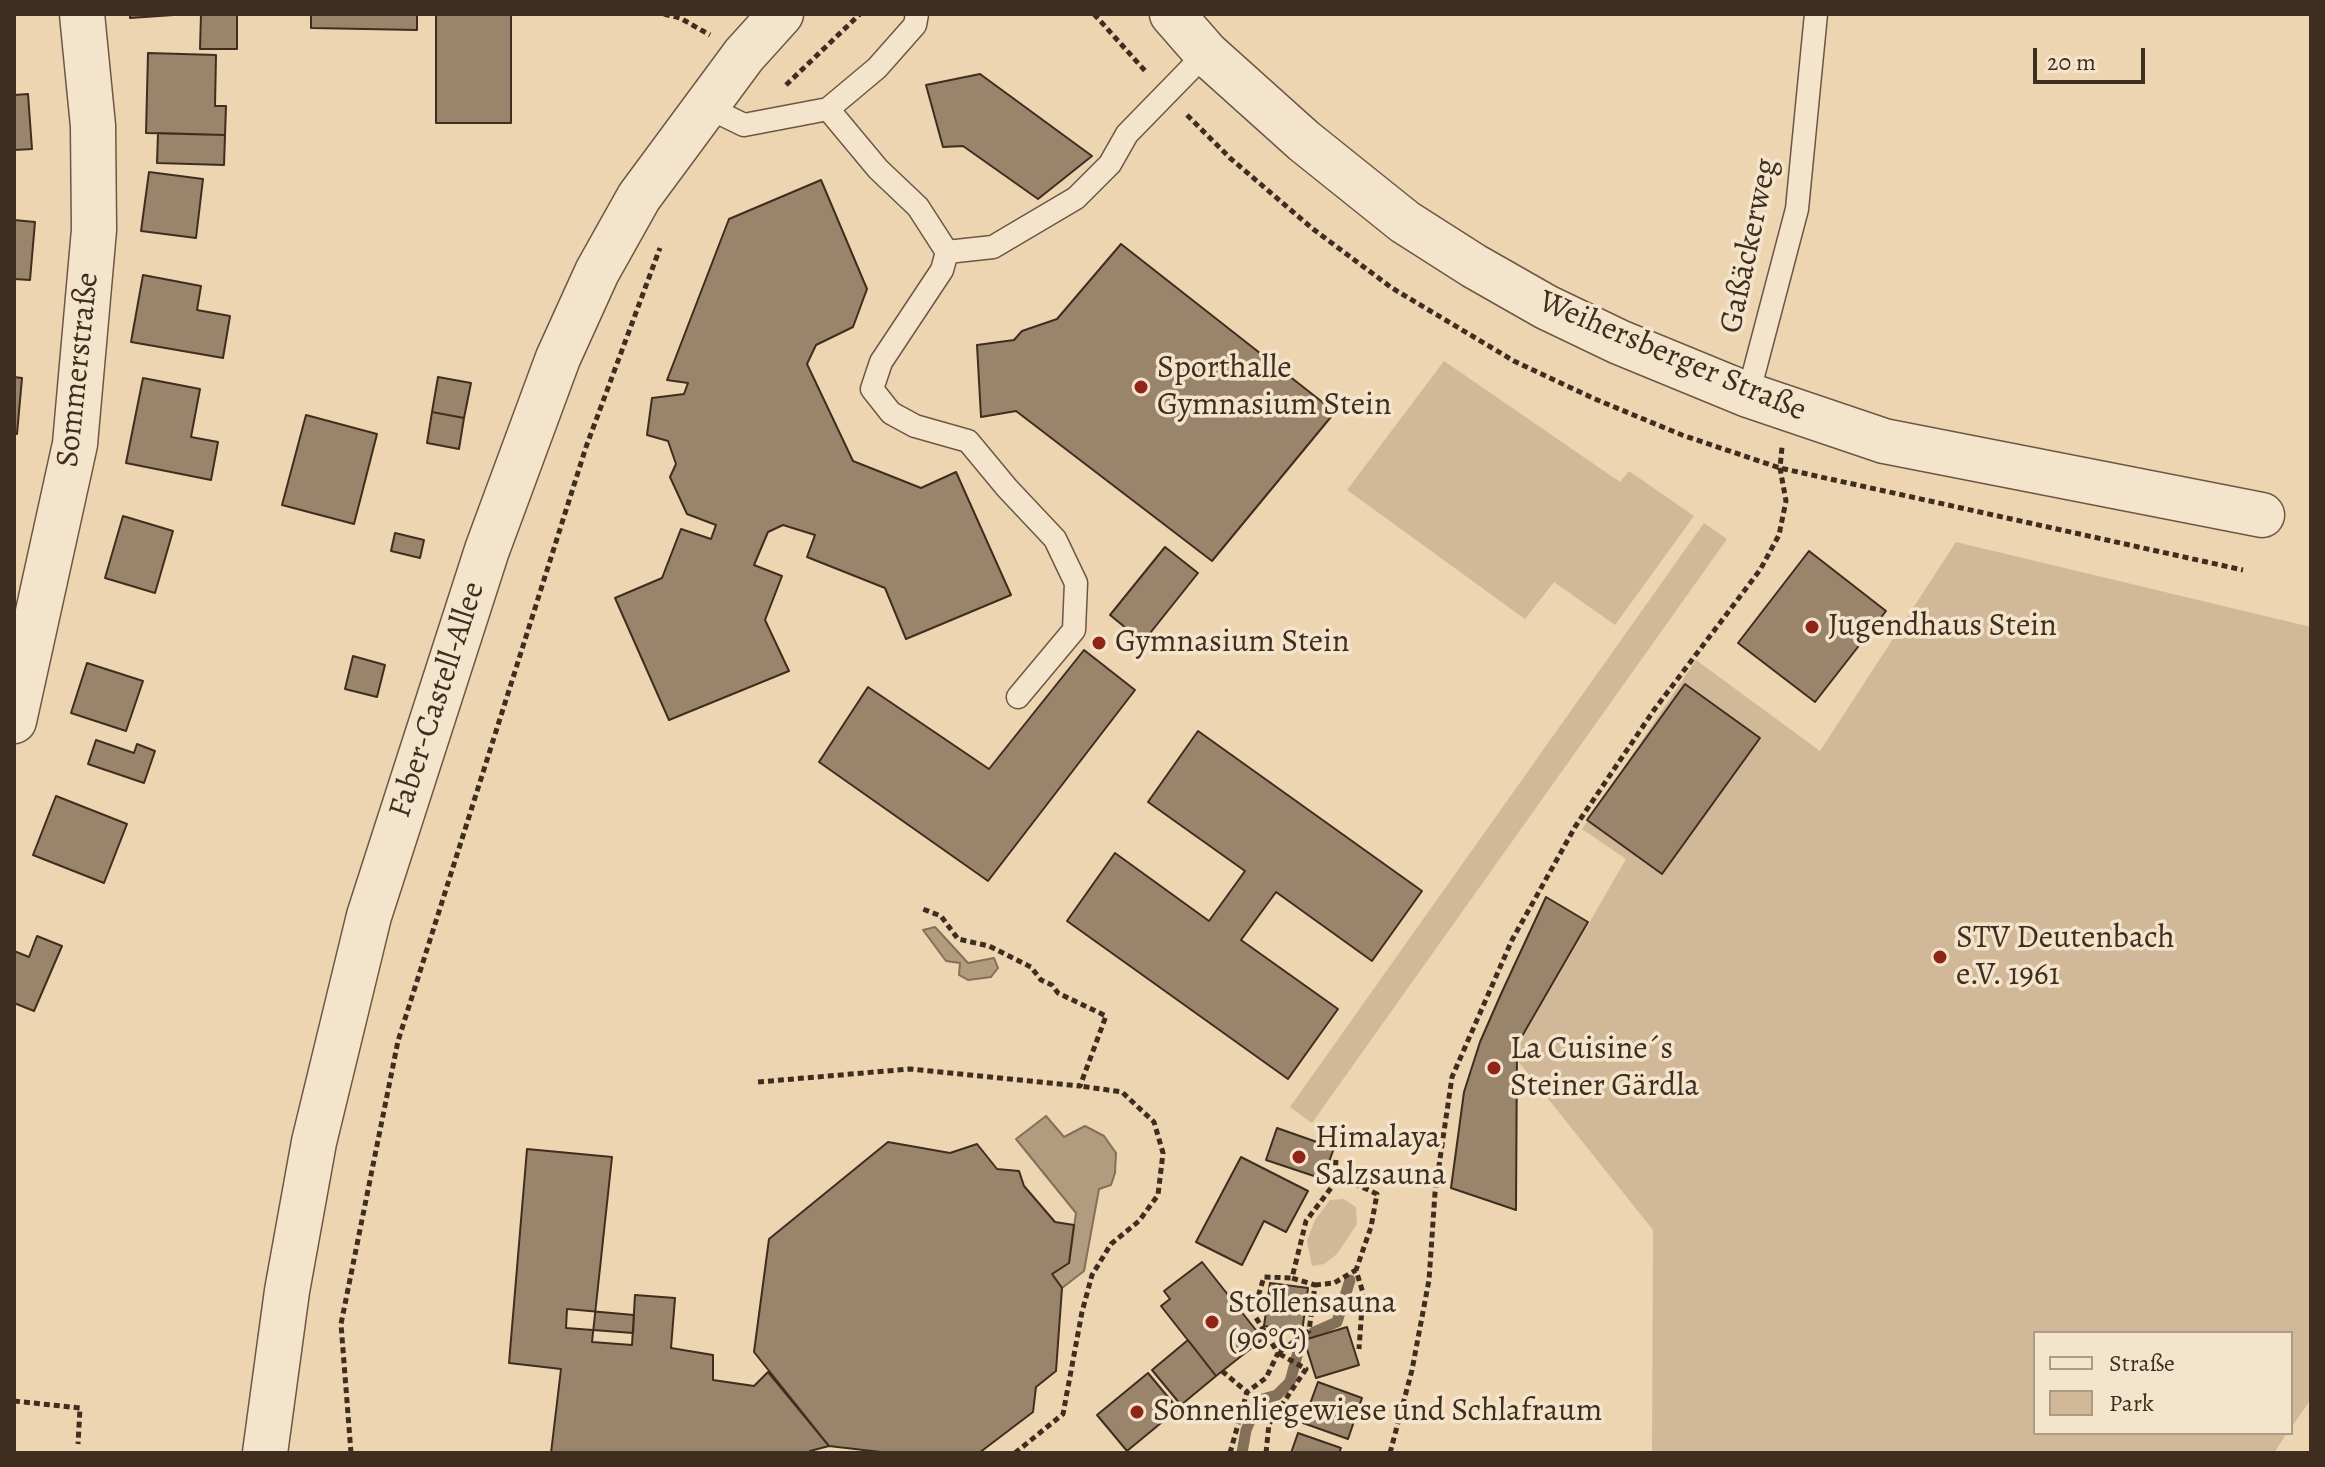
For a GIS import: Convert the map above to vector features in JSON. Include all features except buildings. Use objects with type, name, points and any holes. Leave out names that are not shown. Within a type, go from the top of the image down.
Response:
[{"type":"street","name":"Sommerstraße","points":[[16,703],[75,444],[86,335],[94,230],[93,126],[82,14]]},
{"type":"street","name":"Faber-Castell-Allee","points":[[265,1453],[287,1291],[314,1142],[369,916],[487,550],[558,358],[597,272],[639,197],[744,55],[781,14]]},
{"type":"street","name":"Weihersberger Straße","points":[[1172,14],[1206,53],[1304,141],[1405,222],[1546,307],[1582,324],[1767,401],[1884,441],[2262,515]]},
{"type":"lane","points":[[705,106],[744,125],[828,109],[877,68],[915,25],[917,14]]},
{"type":"lane","name":"Gaßäckerweg","points":[[1767,401],[1797,209],[1816,14]]},
{"type":"lane","points":[[947,252],[993,247],[1076,198],[1110,164],[1127,134],[1206,53]]},
{"type":"lane","points":[[828,109],[878,169],[918,207],[947,252],[942,270],[881,362],[872,389],[891,413],[915,426],[968,441],[1055,539],[1076,583],[1074,630],[1018,697]]},
{"type":"path","points":[[664,14],[680,18],[744,55]]},
{"type":"path","points":[[744,125],[860,14]]},
{"type":"path","points":[[351,1453],[341,1324],[398,1041],[586,447],[663,241]]},
{"type":"path","points":[[1390,1453],[1412,1370],[1429,1280],[1435,1193],[1452,1077],[1512,940],[1575,827],[1654,710],[1760,570],[1779,535],[1786,501],[1767,401]]},
{"type":"path","points":[[920,908],[941,916],[958,939],[989,946],[1031,967],[1041,980],[1052,985],[1058,993],[1106,1016],[1080,1086]]},
{"type":"path","points":[[758,1082],[910,1069],[1080,1086],[1122,1092],[1154,1122],[1163,1153],[1158,1195],[1139,1221],[1111,1244],[1092,1275],[1063,1414],[1015,1453]]},
{"type":"path","points":[[1292,1278],[1306,1221],[1334,1184],[1336,1160]]},
{"type":"path","points":[[1334,1184],[1353,1183],[1377,1194],[1371,1227],[1356,1270],[1363,1293],[1359,1349]]},
{"type":"path","points":[[1266,1453],[1269,1424],[1306,1369],[1278,1353],[1253,1313],[1264,1277],[1292,1278],[1315,1285],[1334,1283],[1356,1270]]},
{"type":"path","points":[[1230,1453],[1247,1392],[1266,1378],[1278,1353],[1309,1331],[1315,1285]]},
{"type":"path","points":[[1222,1371],[1247,1392]]},
{"type":"path","points":[[14,1401],[80,1408],[78,1444]]},
{"type":"green space","points":[[1444,361],[1620,482],[1629,471],[1694,516],[1615,625],[1554,582],[1525,619],[1347,490]]},
{"type":"green space","points":[[1704,523],[1727,539],[1312,1123],[1290,1107]]},
{"type":"green space","name":"STV Deutenbach e.V. 1961","points":[[1956,542],[2311,627],[2311,1399],[2293,1425],[2293,1331],[2033,1331],[2033,1435],[2286,1435],[2274,1453],[1652,1453],[1653,1230],[1513,1055],[1626,859],[1582,829],[1696,660],[1820,751]]},
{"type":"green space","points":[[1344,1199],[1356,1207],[1357,1224],[1337,1254],[1324,1264],[1312,1266],[1307,1241],[1315,1220],[1330,1200]]},
{"type":"shaded area","points":[[935,927],[968,963],[994,958],[998,968],[991,977],[968,980],[959,975],[960,963],[946,961],[923,930]]},
{"type":"shaded area","points":[[1046,1116],[1064,1137],[1085,1126],[1104,1136],[1116,1153],[1111,1185],[1099,1189],[1084,1271],[1062,1288],[1052,1274],[1069,1263],[1076,1213],[1016,1139]]},
{"type":"waterway","points":[[1242,1453],[1246,1430],[1259,1400],[1277,1395],[1290,1382],[1299,1348],[1314,1332],[1337,1322],[1350,1280]]},
{"type":"place","name":"Sporthalle Gymnasium Stein","points":[[1141,387]]},
{"type":"place","name":"Jugendhaus Stein","points":[[1812,627]]},
{"type":"place","name":"Gymnasium Stein","points":[[1099,643]]},
{"type":"place","name":"STV Deutenbach e.V. 1961","points":[[1940,957]]},
{"type":"place","name":"La Cuisine´s Steiner Gärdla","points":[[1494,1068]]},
{"type":"place","name":"Himalaya Salzsauna","points":[[1299,1157]]},
{"type":"place","name":"Stollensauna (90°C)","points":[[1212,1322]]},
{"type":"place","name":"Sonnenliegewiese und Schlafraum","points":[[1137,1412]]}]
